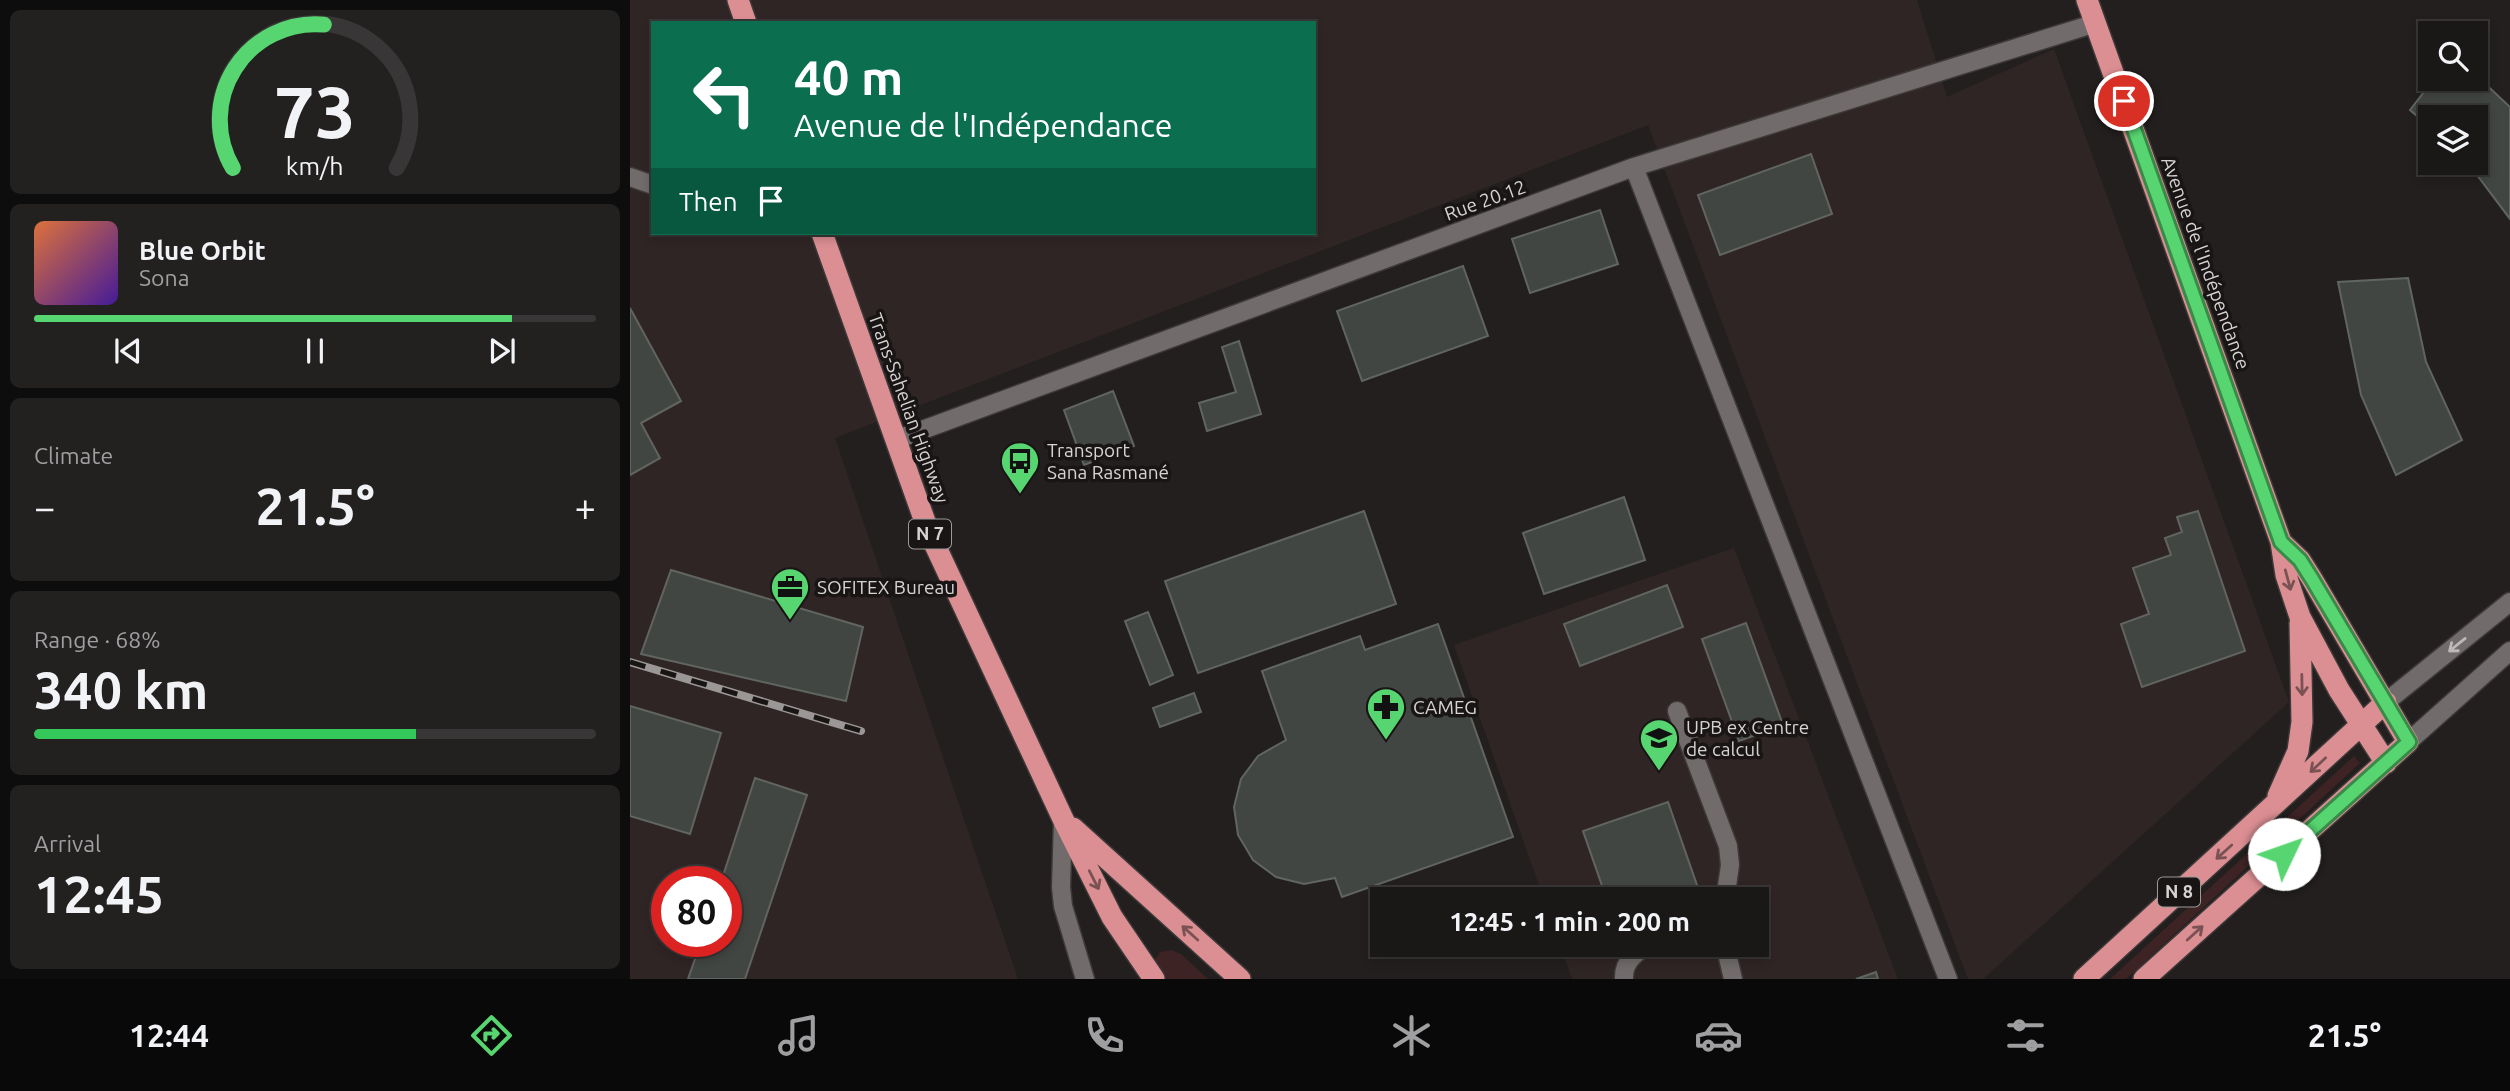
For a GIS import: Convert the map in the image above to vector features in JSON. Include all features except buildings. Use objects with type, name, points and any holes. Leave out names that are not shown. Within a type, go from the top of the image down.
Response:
[{"type":"highway","points":[[738,0],[745,21]]},
{"type":"highway","name":"Avenue de l'Indépendance","points":[[2087,0],[2281,542],[2286,575],[2300,617]]},
{"type":"highway","name":"Trans-Sahelian Highway","points":[[818,235],[898,439],[928,530],[1063,819],[1112,917],[1154,979]]},
{"type":"highway","name":"Avenue de l'Indépendance","points":[[2281,542],[2300,560],[2409,742]]},
{"type":"highway","points":[[2300,617],[2339,690],[2386,763]]},
{"type":"highway","name":"N 8","points":[[2084,979],[2274,806],[2298,751],[2302,722],[2300,617]]},
{"type":"highway","points":[[2274,806],[2386,702]]},
{"type":"highway","name":"N 8","points":[[2144,979],[2409,742]]},
{"type":"highway","name":"Trans-Sahelian Highway","points":[[1063,819],[1240,979]]},
{"type":"street","name":"Rue 20.12","points":[[898,439],[1634,167],[2096,23]]},
{"type":"street","points":[[1634,167],[1948,979]]},
{"type":"street","points":[[630,177],[651,183]]},
{"type":"street","points":[[2386,702],[2510,602]]},
{"type":"street","points":[[2409,742],[2510,651]]},
{"type":"street","points":[[1677,711],[1728,846],[1730,865],[1727,887]]},
{"type":"street","points":[[1063,819],[1063,906],[1085,979]]},
{"type":"street","points":[[1624,979],[1624,972],[1631,957]]},
{"type":"street","points":[[1728,957],[1733,979]]},
{"type":"shaded area","points":[[630,0],[1917,0],[1947,97],[2054,49],[2289,702],[1983,979],[1968,979],[1648,125],[835,438],[1018,979],[630,979]]},
{"type":"shaded area","name":"UPB ex Centre de calcul","points":[[1734,548],[1898,979],[1572,979],[1564,957],[1769,957],[1769,887],[1540,887],[1454,645]]},
{"type":"shaded area","points":[[2354,756],[2360,763],[2126,979],[2110,979]]},
{"type":"shaded area","points":[[1171,950],[1181,954],[1208,979],[1165,979],[1155,960],[1160,952]]},
{"type":"railway","points":[[630,662],[861,731]]},
{"type":"place","name":"Transport Sana Rasmané","points":[[1020,495]]},
{"type":"place","name":"SOFITEX Bureau","points":[[790,621]]},
{"type":"place","name":"CAMEG","points":[[1386,741]]},
{"type":"place","name":"UPB ex Centre de calcul","points":[[1659,772]]},
{"type":"route","points":[[2124,101],[2281,542],[2300,560],[2409,742],[2284,854]]}]
